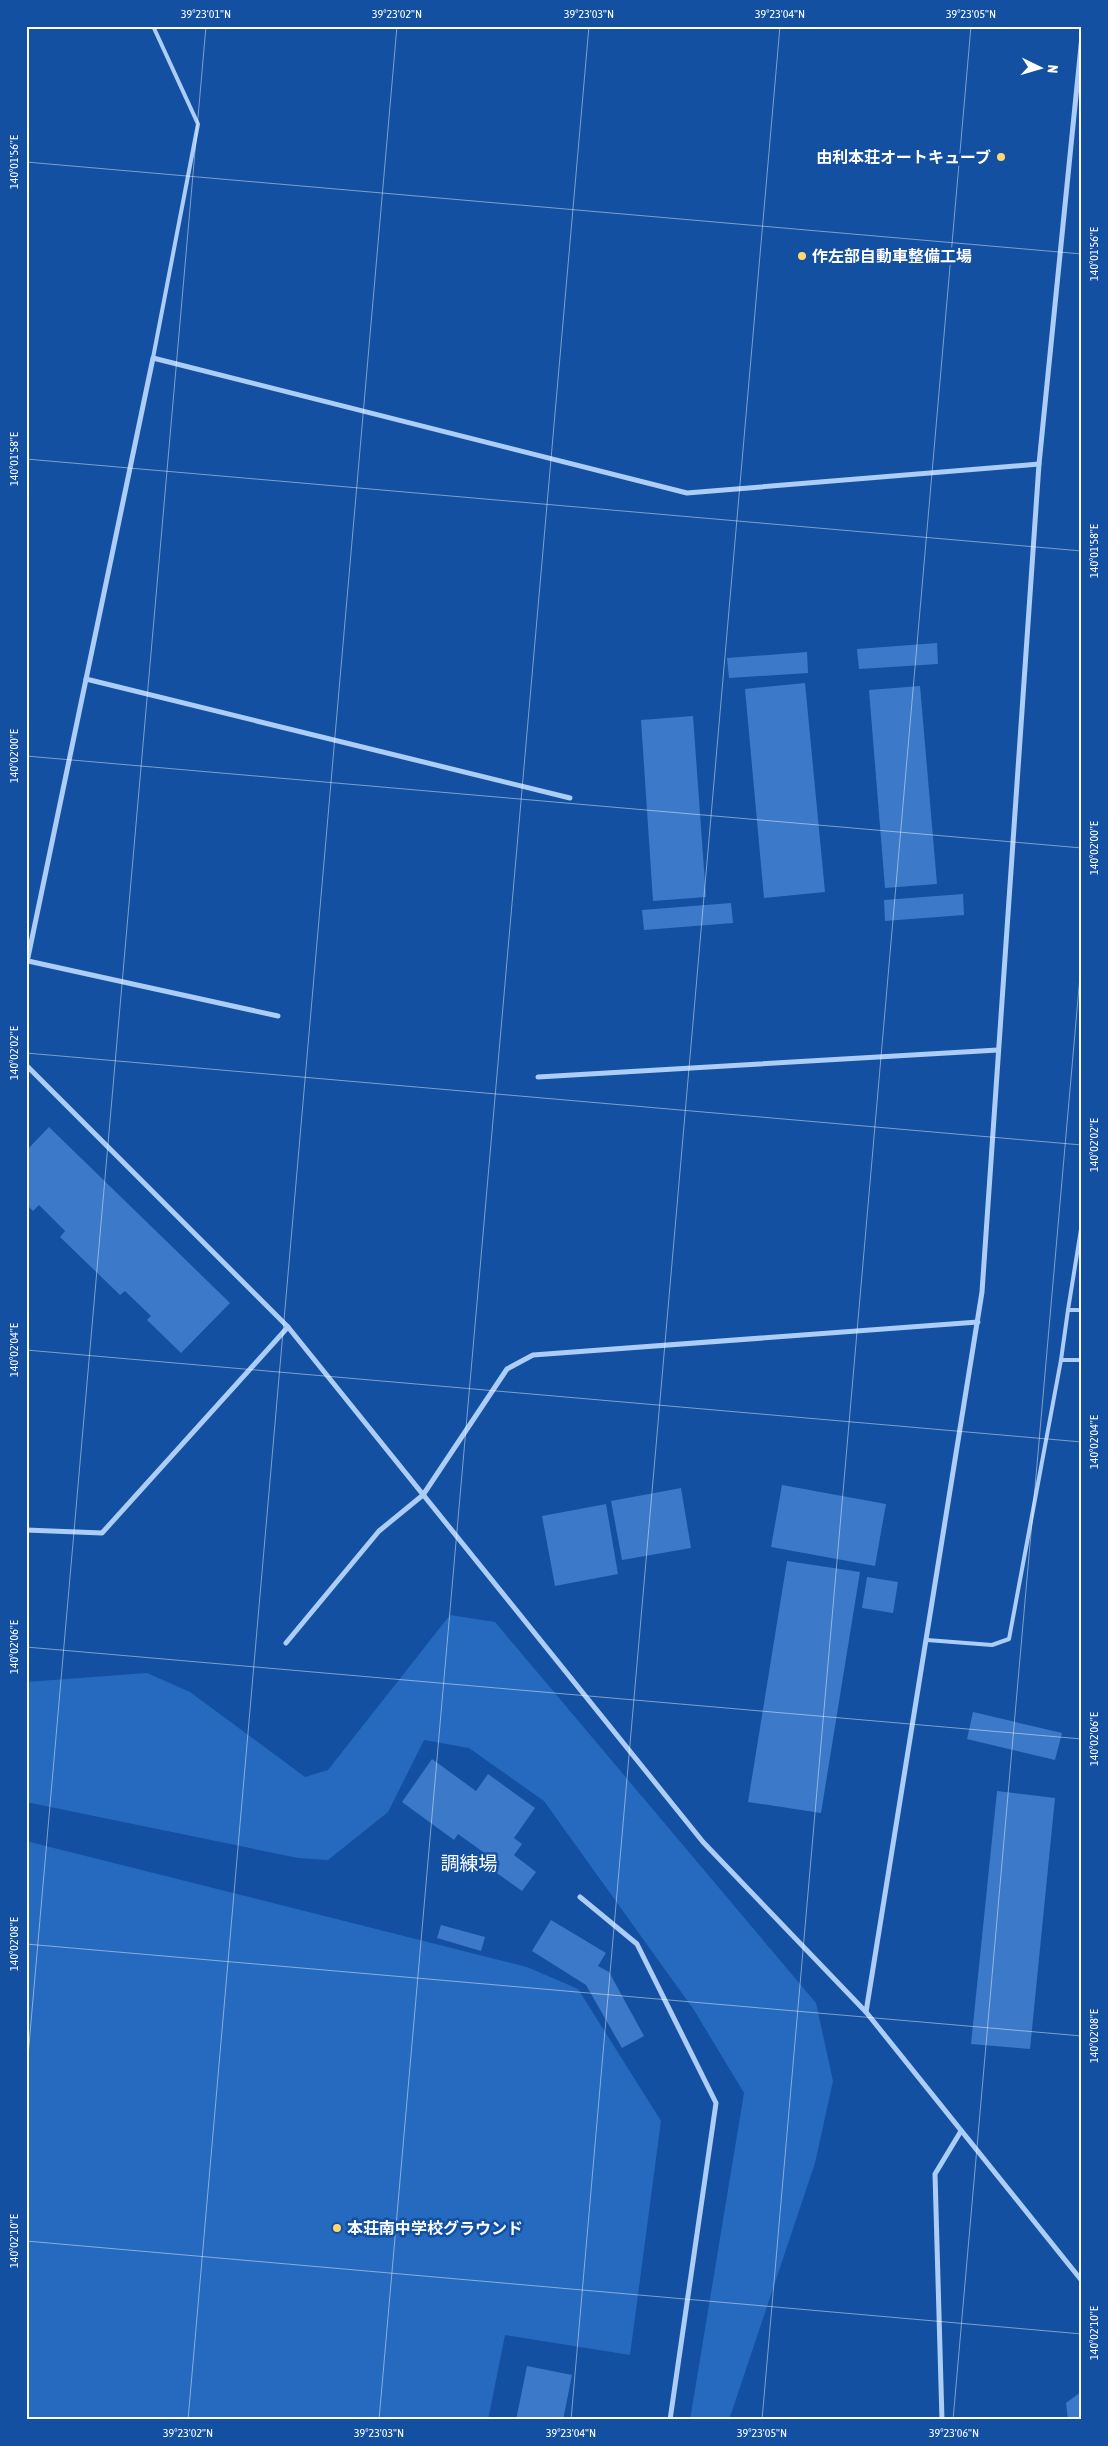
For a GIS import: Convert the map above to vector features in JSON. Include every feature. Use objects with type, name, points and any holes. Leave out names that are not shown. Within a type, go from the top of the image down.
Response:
[{"type":"street","points":[[866,2012],[982,1292],[1039,464],[1082,36]]},
{"type":"street","points":[[278,1016],[27,964],[153,358],[687,493],[1039,464]]},
{"type":"street","points":[[86,679],[570,798]]},
{"type":"street","points":[[538,1077],[998,1050]]},
{"type":"street","points":[[26,1065],[288,1327],[703,1842],[866,2012],[1082,2281]]},
{"type":"street","points":[[286,1643],[379,1531],[422,1495],[507,1369],[533,1355],[978,1322]]},
{"type":"street","points":[[26,1530],[102,1533],[288,1327]]},
{"type":"street","points":[[580,1897],[637,1944],[716,2102],[670,2420]]},
{"type":"street","points":[[942,2420],[935,2174],[962,2131]]},
{"type":"lane","points":[[153,26],[198,124],[153,358]]},
{"type":"lane","points":[[927,1640],[992,1646],[1009,1639],[1061,1360],[1082,1223]]},
{"type":"lane","points":[[1068,1310],[1082,1310]]},
{"type":"lane","points":[[1061,1360],[1082,1360]]},
{"type":"shaded area","points":[[450,1615],[495,1622],[816,2003],[833,2081],[815,2163],[729,2420],[690,2420],[744,2093],[694,2010],[544,1801],[469,1748],[424,1740],[388,1812],[328,1860],[298,1858],[26,1802],[26,1682],[147,1673],[190,1692],[305,1777],[328,1770]]},
{"type":"shaded area","name":"本荘南中学校グラウンド","points":[[26,1841],[527,1967],[578,1989],[661,2121],[630,2355],[505,2335],[488,2420],[26,2420]]},
{"type":"building","points":[[937,643],[938,664],[859,669],[857,649]]},
{"type":"building","points":[[807,652],[808,673],[729,678],[727,658]]},
{"type":"building","points":[[805,683],[825,892],[764,898],[745,689]]},
{"type":"building","points":[[920,686],[937,884],[885,888],[869,690]]},
{"type":"building","points":[[693,716],[706,897],[653,901],[641,720]]},
{"type":"building","points":[[963,894],[964,915],[885,921],[884,900]]},
{"type":"building","points":[[731,903],[733,923],[644,930],[642,910]]},
{"type":"building","points":[[49,1127],[230,1303],[181,1353],[147,1320],[151,1316],[125,1291],[120,1295],[60,1237],[65,1231],[39,1205],[33,1211],[26,1204],[26,1151]]},
{"type":"building","points":[[782,1485],[886,1504],[875,1566],[771,1547]]},
{"type":"building","points":[[681,1488],[691,1548],[622,1560],[611,1501]]},
{"type":"building","points":[[606,1504],[618,1574],[555,1586],[542,1516]]},
{"type":"building","points":[[787,1561],[860,1572],[821,1813],[748,1802]]},
{"type":"building","points":[[867,1577],[898,1582],[893,1613],[862,1608]]},
{"type":"building","points":[[973,1712],[1062,1733],[1055,1760],[967,1739]]},
{"type":"building","points":[[432,1759],[476,1791],[488,1774],[535,1808],[514,1838],[522,1844],[514,1855],[536,1872],[522,1891],[494,1871],[500,1864],[458,1834],[454,1840],[402,1802]]},
{"type":"building","points":[[997,1791],[1055,1798],[1030,2049],[971,2044]]},
{"type":"building","points":[[551,1920],[606,1953],[598,1966],[609,1972],[644,2036],[622,2048],[586,1985],[532,1951]]},
{"type":"building","points":[[441,1925],[485,1937],[481,1951],[437,1938]]},
{"type":"building","points":[[527,2366],[572,2375],[563,2420],[516,2420]]},
{"type":"building","points":[[1082,2391],[1082,2420],[1068,2420],[1066,2403]]},
{"type":"place","name":"由利本荘オートキューブ","points":[[1001,157]]},
{"type":"place","name":"作左部自動車整備工場","points":[[802,256]]},
{"type":"place","name":"本荘南中学校グラウンド","points":[[337,2228]]},
{"type":"district","name":"調練場","points":[[469,1863]]}]
